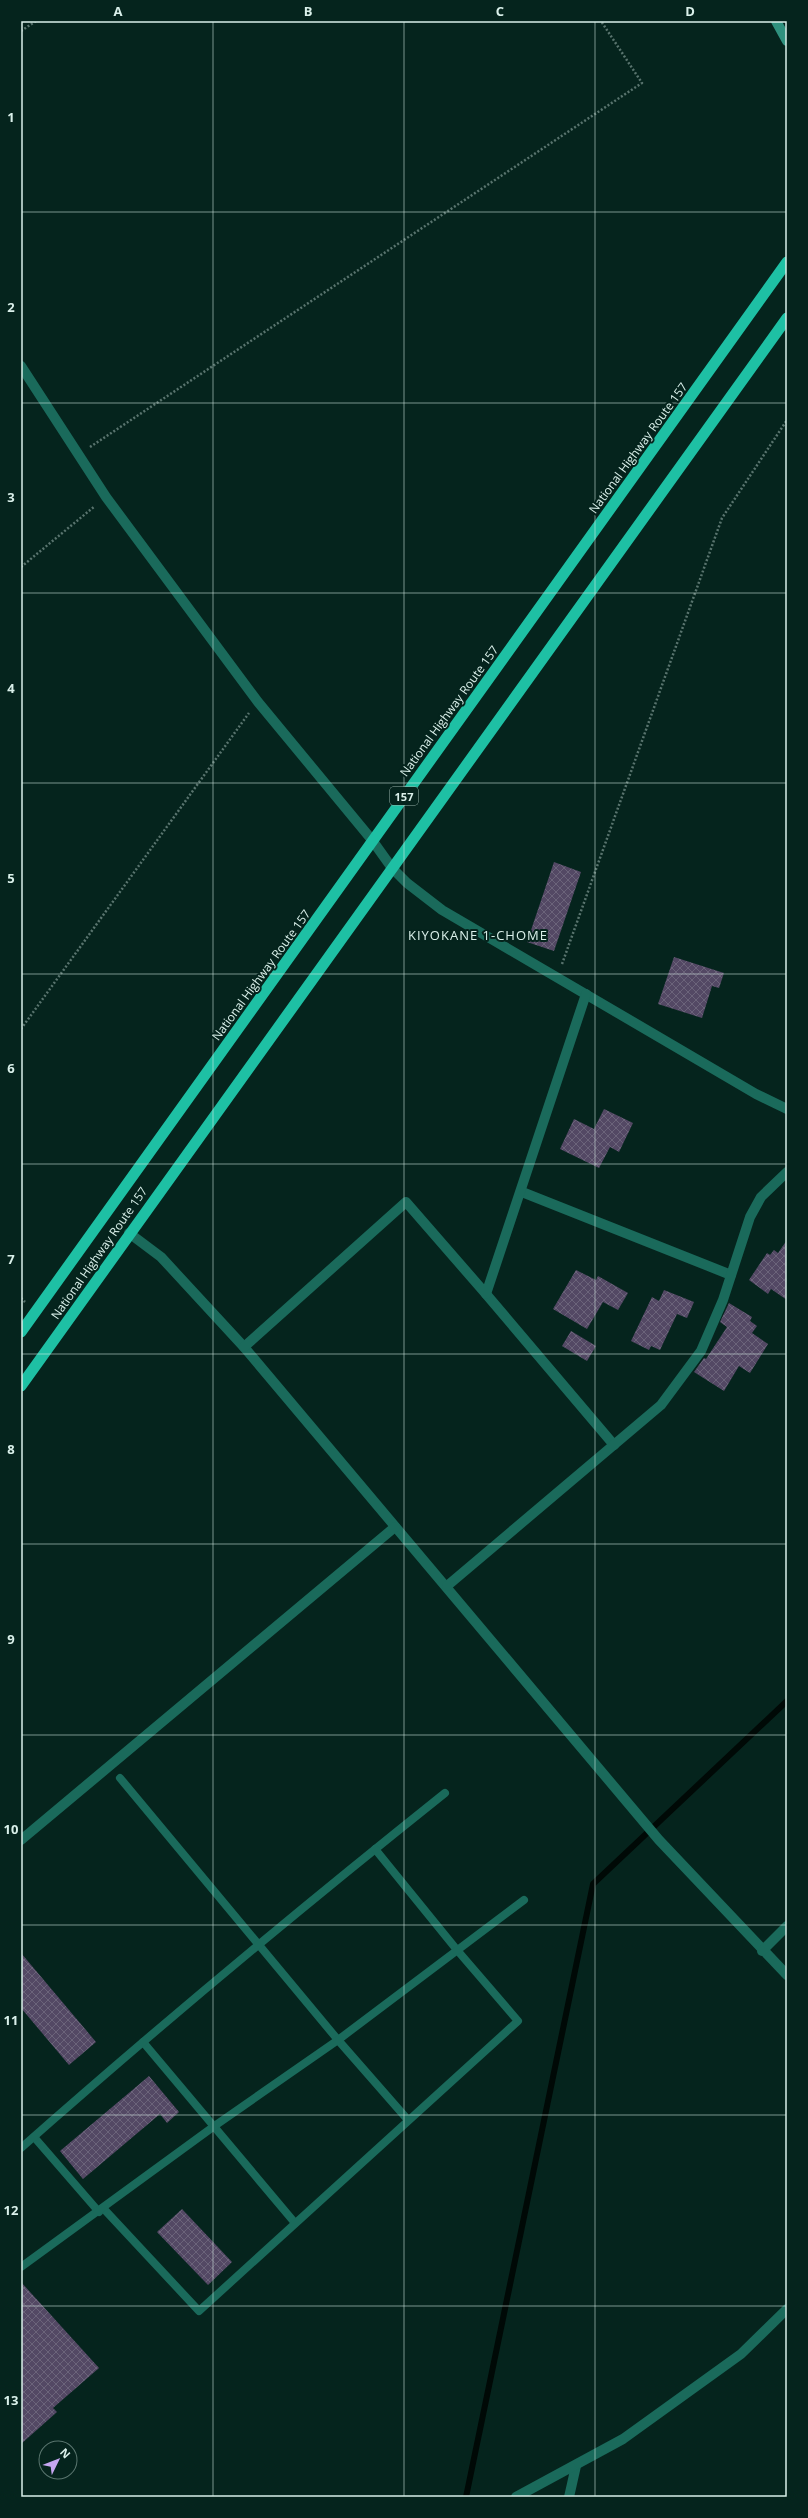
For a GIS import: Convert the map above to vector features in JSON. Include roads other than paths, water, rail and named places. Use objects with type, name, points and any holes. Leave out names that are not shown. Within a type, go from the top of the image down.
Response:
[{"type":"highway","name":"National Highway Route 157","points":[[21,1332],[787,262]]},
{"type":"highway","name":"National Highway Route 157","points":[[21,1386],[129,1233],[787,318]]},
{"type":"main road","points":[[776,21],[787,41]]},
{"type":"street","points":[[21,366],[106,497],[258,702],[372,840],[392,868],[407,883],[442,910],[756,1094],[787,1109]]},
{"type":"street","points":[[486,1294],[522,1192],[586,994]]},
{"type":"street","points":[[447,1586],[661,1405],[700,1351],[732,1275],[750,1217],[761,1197],[787,1172]]},
{"type":"street","points":[[522,1192],[732,1275]]},
{"type":"street","points":[[244,1347],[406,1202],[614,1445]]},
{"type":"street","points":[[129,1233],[161,1257],[244,1347],[395,1527],[447,1586],[659,1840],[762,1951],[787,1975]]},
{"type":"street","points":[[21,1840],[395,1527]]},
{"type":"street","points":[[762,1951],[787,1926]]},
{"type":"street","points":[[516,2497],[576,2466],[623,2439],[741,2354],[787,2309]]},
{"type":"street","points":[[569,2497],[576,2466]]},
{"type":"lane","points":[[120,1778],[338,2040],[408,2120]]},
{"type":"lane","points":[[21,2148],[143,2042],[375,1849],[445,1793]]},
{"type":"lane","points":[[34,2137],[101,2210],[199,2311],[518,2021],[457,1950],[375,1849]]},
{"type":"lane","points":[[21,2267],[214,2127],[338,2040],[524,1900]]},
{"type":"lane","points":[[143,2042],[295,2223]]},
{"type":"waterway","points":[[466,2497],[593,1884],[787,1701]]},
{"type":"district","name":"KIYOKANE 1-CHOME","points":[[478,935]]}]
